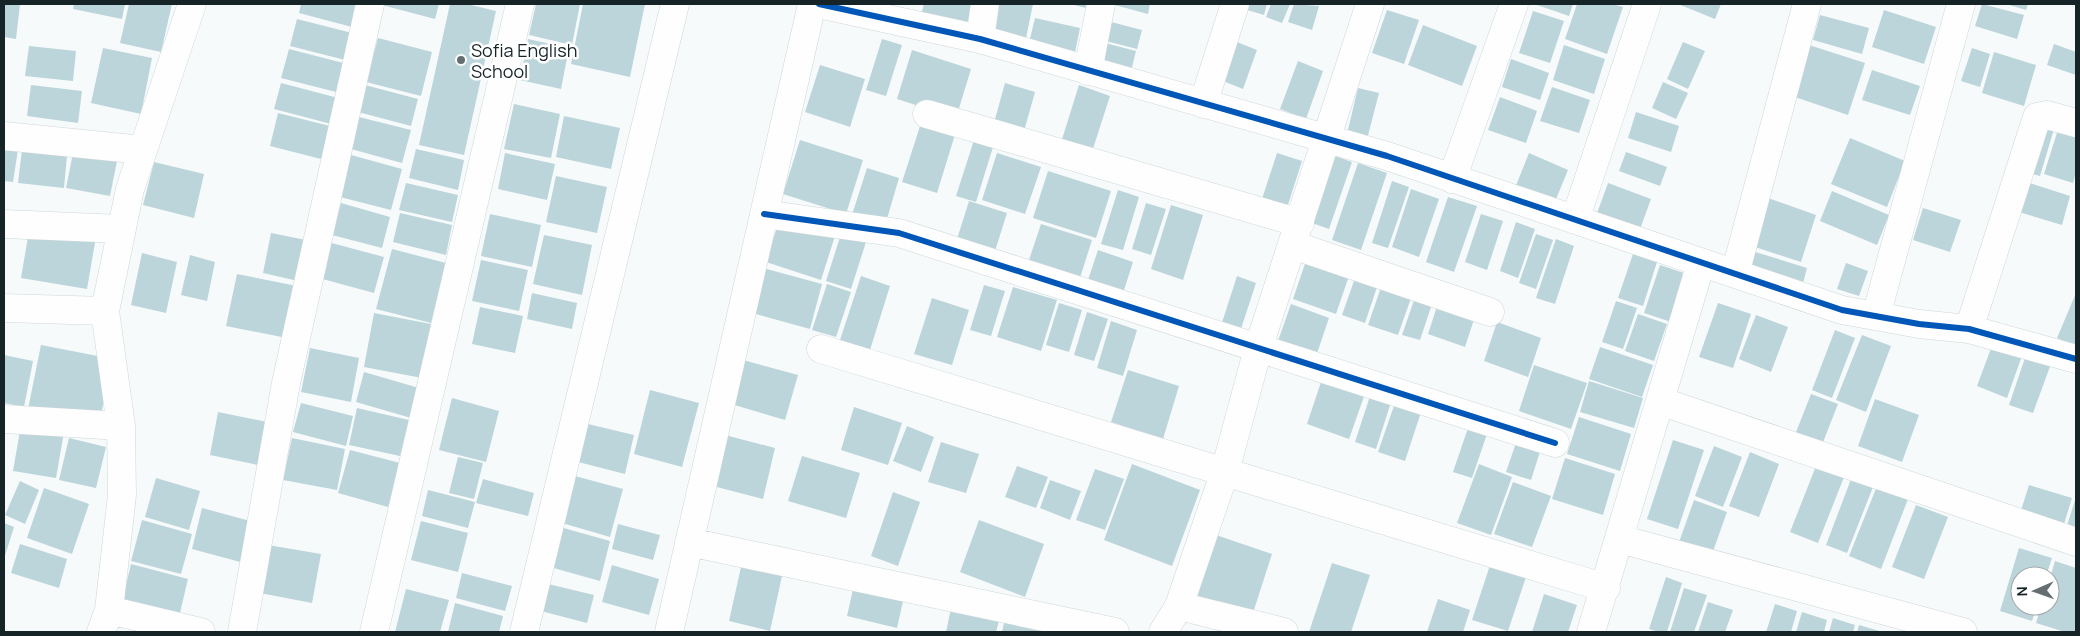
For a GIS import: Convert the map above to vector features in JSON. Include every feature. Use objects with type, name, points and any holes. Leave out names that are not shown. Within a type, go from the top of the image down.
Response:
[{"type":"street","points":[[192,4],[130,189],[104,312],[121,426],[122,495],[105,621],[201,632]]},
{"type":"street","points":[[242,632],[286,383],[370,4]]},
{"type":"street","points":[[374,632],[520,4]]},
{"type":"street","points":[[524,632],[675,4]]},
{"type":"street","points":[[669,632],[812,4]]},
{"type":"street","points":[[819,4],[980,39],[1387,156],[1701,264],[1842,310],[1969,329],[2076,360]]},
{"type":"street","points":[[980,39],[985,4]]},
{"type":"street","points":[[1088,71],[1101,4]]},
{"type":"street","points":[[1203,104],[1235,4]]},
{"type":"street","points":[[1163,632],[1180,606],[1225,471],[1258,349],[1328,139],[1370,4]]},
{"type":"street","points":[[1452,179],[1514,4]]},
{"type":"street","points":[[1575,220],[1647,4]]},
{"type":"street","points":[[1735,274],[1807,4]]},
{"type":"street","points":[[1876,316],[1961,4]]},
{"type":"street","points":[[927,114],[1297,234],[1490,312]]},
{"type":"street","points":[[1969,329],[2037,117],[2047,115],[2076,123]]},
{"type":"street","points":[[4,136],[143,150]]},
{"type":"street","points":[[764,214],[899,233],[1555,443]]},
{"type":"street","points":[[4,224],[122,229]]},
{"type":"street","points":[[1591,632],[1606,588],[1701,264]]},
{"type":"street","points":[[4,308],[104,312]]},
{"type":"street","points":[[821,349],[1606,588]]},
{"type":"street","points":[[1660,401],[2076,542]]},
{"type":"street","points":[[4,419],[121,426]]},
{"type":"street","points":[[1620,539],[1963,632]]},
{"type":"street","points":[[689,542],[1115,632]]},
{"type":"street","points":[[1180,606],[1284,632]]},
{"type":"building","points":[[4,4],[20,4],[16,39],[4,37]]},
{"type":"building","points":[[74,4],[125,4],[122,19],[73,9]]},
{"type":"building","points":[[129,4],[172,4],[161,52],[120,43]]},
{"type":"building","points":[[301,4],[359,4],[352,27],[299,13]]},
{"type":"building","points":[[378,4],[439,4],[435,19]]},
{"type":"building","name":"Sofia English School","points":[[450,4],[467,4],[496,11],[464,155],[419,145]]},
{"type":"building","points":[[536,4],[580,4],[572,45],[529,35]]},
{"type":"building","points":[[583,4],[645,4],[630,77],[571,64]]},
{"type":"building","points":[[924,4],[972,4],[966,29],[920,18]]},
{"type":"building","points":[[997,4],[1033,4],[1025,43],[991,36]]},
{"type":"building","points":[[1070,4],[1091,4],[1090,9]]},
{"type":"building","points":[[1111,4],[1150,4],[1148,14]]},
{"type":"building","points":[[1246,4],[1267,4],[1264,15],[1244,9]]},
{"type":"building","points":[[1271,4],[1290,4],[1282,23],[1266,17]]},
{"type":"building","points":[[1294,4],[1319,6],[1312,30],[1288,22]]},
{"type":"building","points":[[1534,4],[1573,4],[1569,16]]},
{"type":"building","points":[[1577,4],[1612,4],[1623,7],[1607,54],[1565,39]]},
{"type":"building","points":[[1678,4],[1721,4],[1715,19]]},
{"type":"building","points":[[1982,4],[2024,15],[2017,39],[1975,26]]},
{"type":"building","points":[[2006,4],[2028,4],[2026,10]]},
{"type":"building","points":[[1387,10],[1419,20],[1404,64],[1372,53]]},
{"type":"building","points":[[1884,10],[1936,27],[1924,64],[1872,47]]},
{"type":"building","points":[[1533,11],[1564,21],[1550,63],[1519,53]]},
{"type":"building","points":[[1820,15],[1869,28],[1862,54],[1813,40]]},
{"type":"building","points":[[1035,18],[1080,28],[1074,57],[1028,47]]},
{"type":"building","points":[[297,19],[356,34],[349,61],[290,46]]},
{"type":"building","points":[[1111,22],[1142,30],[1137,49],[1106,41]]},
{"type":"building","points":[[1423,25],[1477,46],[1462,86],[1408,65]]},
{"type":"building","points":[[378,38],[432,52],[421,96],[366,82]]},
{"type":"building","points":[[528,39],[569,48],[561,89],[520,80]]},
{"type":"building","points":[[882,39],[902,45],[886,96],[866,90]]},
{"type":"building","points":[[1237,42],[1257,50],[1243,89],[1223,81]]},
{"type":"building","points":[[1683,42],[1705,51],[1688,89],[1667,79]]},
{"type":"building","points":[[1105,43],[1136,51],[1130,75],[1099,66]]},
{"type":"building","points":[[2054,44],[2076,52],[2076,75],[2047,65]]},
{"type":"building","points":[[1564,45],[1605,59],[1594,94],[1553,80]]},
{"type":"building","points":[[1809,45],[1865,63],[1848,115],[1792,96]]},
{"type":"building","points":[[29,46],[76,51],[73,81],[25,76]]},
{"type":"building","points":[[103,48],[152,58],[141,114],[91,103]]},
{"type":"building","points":[[1972,48],[1990,54],[1980,87],[1961,81]]},
{"type":"building","points":[[289,49],[351,65],[344,94],[281,78]]},
{"type":"building","points":[[912,50],[971,69],[956,118],[897,99]]},
{"type":"building","points":[[1994,52],[2036,65],[2024,106],[1982,93]]},
{"type":"building","points":[[1511,59],[1549,73],[1540,100],[1502,87]]},
{"type":"building","points":[[1298,61],[1323,71],[1306,119],[1280,109]]},
{"type":"building","points":[[820,65],[865,79],[850,127],[805,112]]},
{"type":"building","points":[[1872,70],[1920,86],[1910,115],[1862,100]]},
{"type":"building","points":[[1663,82],[1688,93],[1676,119],[1652,108]]},
{"type":"building","points":[[281,83],[342,99],[335,125],[274,109]]},
{"type":"building","points":[[1005,83],[1035,92],[1019,149],[989,141]]},
{"type":"building","points":[[31,85],[82,91],[78,123],[27,116]]},
{"type":"building","points":[[365,85],[418,99],[411,126],[358,112]]},
{"type":"building","points":[[1079,85],[1110,96],[1089,161],[1058,152]]},
{"type":"building","points":[[1552,87],[1590,100],[1579,133],[1540,121]]},
{"type":"building","points":[[1358,88],[1379,93],[1366,143],[1346,138]]},
{"type":"building","points":[[1500,97],[1537,111],[1526,143],[1488,130]]},
{"type":"building","points":[[514,104],[560,114],[551,158],[504,149]]},
{"type":"building","points":[[1636,112],[1679,126],[1671,152],[1628,138]]},
{"type":"building","points":[[278,113],[334,127],[325,160],[270,146]]},
{"type":"building","points":[[2036,113],[2057,119],[2040,176],[2018,170]]},
{"type":"building","points":[[564,116],[620,128],[611,169],[556,157]]},
{"type":"building","points":[[359,117],[411,130],[402,163],[351,149]]},
{"type":"building","points":[[923,117],[957,128],[937,193],[902,182]]},
{"type":"building","points":[[2061,120],[2076,125],[2076,172],[2073,183],[2044,174]]},
{"type":"building","points":[[1850,138],[1905,161],[1887,207],[1831,184]]},
{"type":"building","points":[[800,140],[863,160],[846,214],[783,194]]},
{"type":"building","points":[[974,140],[993,147],[976,202],[956,196]]},
{"type":"building","points":[[4,141],[19,143],[13,182],[4,181]]},
{"type":"building","points":[[23,141],[68,145],[64,188],[18,183]]},
{"type":"building","points":[[75,143],[119,151],[110,196],[66,188]]},
{"type":"building","points":[[416,149],[464,160],[458,190],[409,178]]},
{"type":"building","points":[[1626,152],[1667,167],[1660,186],[1619,171]]},
{"type":"building","points":[[505,153],[555,164],[547,200],[498,189]]},
{"type":"building","points":[[997,153],[1041,167],[1025,214],[982,200]]},
{"type":"building","points":[[1277,153],[1302,161],[1285,214],[1260,205]]},
{"type":"building","points":[[1529,153],[1568,170],[1554,204],[1515,188]]},
{"type":"building","points":[[351,155],[402,169],[391,210],[340,197]]},
{"type":"building","points":[[1335,156],[1352,162],[1329,229],[1312,223]]},
{"type":"building","points":[[154,162],[204,174],[194,218],[143,205]]},
{"type":"building","points":[[1358,163],[1387,173],[1361,250],[1332,240]]},
{"type":"building","points":[[867,168],[899,178],[884,229],[851,218]]},
{"type":"building","points":[[1048,171],[1111,191],[1096,238],[1033,218]]},
{"type":"building","points":[[556,176],[607,187],[597,233],[546,222]]},
{"type":"building","points":[[2017,179],[2070,196],[2062,225],[2009,209]]},
{"type":"building","points":[[1392,181],[1409,187],[1388,248],[1372,243]]},
{"type":"building","points":[[406,183],[458,195],[452,222],[399,210]]},
{"type":"building","points":[[1608,183],[1651,199],[1639,232],[1596,216]]},
{"type":"building","points":[[1411,189],[1439,199],[1419,257],[1392,247]]},
{"type":"building","points":[[1118,190],[1139,197],[1123,250],[1101,244]]},
{"type":"building","points":[[1832,191],[1889,215],[1877,245],[1820,221]]},
{"type":"building","points":[[1448,197],[1477,206],[1454,272],[1426,262]]},
{"type":"building","points":[[1768,198],[1816,215],[1801,262],[1752,246]]},
{"type":"building","points":[[969,201],[1007,213],[990,267],[952,255]]},
{"type":"building","points":[[341,203],[390,217],[382,248],[332,235]]},
{"type":"building","points":[[1146,203],[1166,209],[1151,255],[1132,249]]},
{"type":"building","points":[[1171,205],[1203,215],[1183,280],[1151,269]]},
{"type":"building","points":[[1923,208],[1961,220],[1950,252],[1913,240]]},
{"type":"building","points":[[400,213],[452,225],[446,255],[393,242]]},
{"type":"building","points":[[490,214],[541,225],[532,267],[481,256]]},
{"type":"building","points":[[1481,214],[1503,221],[1487,270],[1465,262]]},
{"type":"building","points":[[780,218],[835,236],[821,280],[766,262]]},
{"type":"building","points":[[31,219],[97,231],[87,289],[21,278]]},
{"type":"building","points":[[1516,222],[1535,229],[1518,278],[1500,271]]},
{"type":"building","points":[[1041,224],[1092,240],[1073,300],[1021,284]]},
{"type":"building","points":[[271,233],[306,240],[298,281],[263,273]]},
{"type":"building","points":[[841,234],[866,242],[851,289],[826,281]]},
{"type":"building","points":[[1536,234],[1553,240],[1536,289],[1519,283]]},
{"type":"building","points":[[544,235],[592,245],[582,295],[533,284]]},
{"type":"building","points":[[1556,239],[1574,246],[1555,304],[1536,298]]},
{"type":"building","points":[[328,242],[384,257],[374,293],[319,278]]},
{"type":"building","points":[[392,249],[446,263],[431,323],[376,309]]},
{"type":"building","points":[[1098,250],[1133,262],[1117,312],[1081,301]]},
{"type":"building","points":[[1749,250],[1807,268],[1803,283],[1744,265]]},
{"type":"building","points":[[1634,251],[1658,259],[1643,306],[1618,298]]},
{"type":"building","points":[[1309,252],[1352,267],[1336,314],[1293,299]]},
{"type":"building","points":[[142,253],[177,262],[166,313],[131,305]]},
{"type":"building","points":[[190,255],[215,262],[207,301],[181,295]]},
{"type":"building","points":[[481,260],[528,270],[519,311],[472,301]]},
{"type":"building","points":[[1361,261],[1383,269],[1365,323],[1342,315]]},
{"type":"building","points":[[1846,263],[1868,271],[1859,296],[1837,289]]},
{"type":"building","points":[[1660,265],[1687,274],[1671,322],[1644,313]]},
{"type":"building","points":[[763,268],[822,284],[810,329],[752,313]]},
{"type":"building","points":[[1387,270],[1417,281],[1398,335],[1368,325]]},
{"type":"building","points":[[237,274],[297,286],[287,338],[226,326]]},
{"type":"building","points":[[861,276],[890,286],[870,350],[840,340]]},
{"type":"building","points":[[1237,276],[1256,283],[1237,341],[1218,335]]},
{"type":"building","points":[[1420,283],[1437,289],[1420,340],[1402,335]]},
{"type":"building","points":[[827,284],[851,292],[836,337],[812,330]]},
{"type":"building","points":[[984,285],[1005,291],[991,336],[970,330]]},
{"type":"building","points":[[1013,287],[1057,300],[1041,351],[997,337]]},
{"type":"building","points":[[1442,291],[1479,304],[1465,347],[1428,334]]},
{"type":"building","points":[[532,293],[577,303],[572,329],[527,319]]},
{"type":"building","points":[[2076,293],[2076,347],[2057,338]]},
{"type":"building","points":[[932,298],[969,310],[952,365],[914,354]]},
{"type":"building","points":[[1616,301],[1637,308],[1623,349],[1602,342]]},
{"type":"building","points":[[1059,303],[1082,310],[1069,352],[1046,345]]},
{"type":"building","points":[[1718,303],[1751,314],[1733,368],[1699,357]]},
{"type":"building","points":[[1291,304],[1329,318],[1311,371],[1272,358]]},
{"type":"building","points":[[480,307],[523,316],[515,353],[472,344]]},
{"type":"building","points":[[1087,312],[1108,319],[1094,361],[1074,355]]},
{"type":"building","points":[[374,313],[431,324],[422,378],[364,367]]},
{"type":"building","points":[[1638,314],[1667,324],[1654,361],[1625,351]]},
{"type":"building","points":[[1756,315],[1788,327],[1771,372],[1739,359]]},
{"type":"building","points":[[1111,321],[1137,330],[1123,376],[1097,368]]},
{"type":"building","points":[[1497,322],[1541,338],[1528,377],[1484,361]]},
{"type":"building","points":[[1835,330],[1855,338],[1832,398],[1812,390]]},
{"type":"building","points":[[1862,335],[1891,346],[1866,412],[1836,400]]},
{"type":"building","points":[[1993,343],[2023,353],[2007,398],[1977,386]]},
{"type":"building","points":[[41,345],[113,359],[98,428],[27,414]]},
{"type":"building","points":[[1600,347],[1653,365],[1642,397],[1589,379]]},
{"type":"building","points":[[310,348],[359,358],[351,402],[301,392]]},
{"type":"building","points":[[2027,352],[2052,361],[2033,413],[2009,405]]},
{"type":"building","points":[[4,355],[33,361],[24,407],[4,403]]},
{"type":"building","points":[[743,360],[798,375],[785,420],[731,404]]},
{"type":"building","points":[[1534,365],[1587,383],[1571,429],[1519,411]]},
{"type":"building","points":[[1128,370],[1179,386],[1163,439],[1111,422]]},
{"type":"building","points":[[364,372],[419,388],[411,418],[356,402]]},
{"type":"building","points":[[1324,373],[1367,388],[1349,439],[1307,424]]},
{"type":"building","points":[[1589,381],[1643,398],[1634,428],[1580,412]]},
{"type":"building","points":[[650,390],[699,403],[682,467],[634,454]]},
{"type":"building","points":[[1371,393],[1392,399],[1376,449],[1355,442]]},
{"type":"building","points":[[1811,394],[1838,404],[1816,460],[1789,450]]},
{"type":"building","points":[[452,398],[499,411],[486,462],[439,450]]},
{"type":"building","points":[[1875,399],[1919,415],[1902,462],[1858,446]]},
{"type":"building","points":[[1396,400],[1422,409],[1405,461],[1378,452]]},
{"type":"building","points":[[301,403],[353,416],[346,446],[293,432]]},
{"type":"building","points":[[854,407],[902,423],[888,465],[841,450]]},
{"type":"building","points":[[357,408],[409,420],[400,456],[349,445]]},
{"type":"building","points":[[218,412],[272,423],[263,466],[210,455]]},
{"type":"building","points":[[1579,417],[1631,434],[1620,471],[1567,454]]},
{"type":"building","points":[[588,424],[634,435],[625,474],[578,462]]},
{"type":"building","points":[[21,425],[64,432],[56,478],[13,471]]},
{"type":"building","points":[[907,426],[934,437],[921,472],[893,461]]},
{"type":"building","points":[[1468,428],[1487,434],[1472,478],[1453,472]]},
{"type":"building","points":[[1519,434],[1543,442],[1531,480],[1506,472]]},
{"type":"building","points":[[725,435],[775,448],[763,499],[713,486]]},
{"type":"building","points":[[69,438],[106,447],[96,488],[59,480]]},
{"type":"building","points":[[292,438],[345,449],[337,490],[283,480]]},
{"type":"building","points":[[1673,440],[1704,450],[1678,529],[1647,519]]},
{"type":"building","points":[[941,442],[979,454],[966,493],[928,482]]},
{"type":"building","points":[[1714,446],[1742,457],[1723,507],[1695,496]]},
{"type":"building","points":[[350,450],[400,463],[388,507],[338,493]]},
{"type":"building","points":[[1750,452],[1779,464],[1759,517],[1729,506]]},
{"type":"building","points":[[802,456],[860,473],[846,518],[788,501]]},
{"type":"building","points":[[458,457],[483,463],[474,499],[449,493]]},
{"type":"building","points":[[1565,458],[1615,474],[1603,515],[1552,499]]},
{"type":"building","points":[[1132,464],[1200,490],[1172,566],[1104,540]]},
{"type":"building","points":[[1479,464],[1512,477],[1491,535],[1457,523]]},
{"type":"building","points":[[1017,466],[1048,477],[1036,508],[1005,497]]},
{"type":"building","points":[[1816,466],[1844,477],[1818,543],[1790,532]]},
{"type":"building","points":[[1095,469],[1124,479],[1105,530],[1076,520]]},
{"type":"building","points":[[1853,474],[1875,482],[1847,553],[1826,545]]},
{"type":"building","points":[[575,476],[623,489],[610,537],[562,523]]},
{"type":"building","points":[[156,478],[200,491],[189,530],[145,517]]},
{"type":"building","points":[[483,479],[534,493],[528,516],[476,503]]},
{"type":"building","points":[[1050,480],[1081,491],[1070,520],[1040,508]]},
{"type":"building","points":[[20,481],[39,490],[25,524],[5,515]]},
{"type":"building","points":[[1513,482],[1551,496],[1532,547],[1494,534]]},
{"type":"building","points":[[2029,485],[2072,498],[2060,537],[2017,523]]},
{"type":"building","points":[[1877,486],[1908,499],[1881,569],[1849,556]]},
{"type":"building","points":[[44,488],[89,504],[72,554],[27,538]]},
{"type":"building","points":[[428,490],[475,502],[468,528],[422,516]]},
{"type":"building","points":[[893,492],[920,502],[898,566],[871,556]]},
{"type":"building","points":[[2076,497],[2076,536],[2065,532]]},
{"type":"building","points":[[1694,500],[1727,512],[1711,557],[1678,545]]},
{"type":"building","points":[[1916,505],[1948,517],[1924,579],[1892,567]]},
{"type":"building","points":[[202,508],[254,522],[244,563],[192,549]]},
{"type":"building","points":[[142,520],[192,534],[181,574],[131,561]]},
{"type":"building","points":[[979,520],[1044,544],[1025,597],[960,572]]},
{"type":"building","points":[[421,521],[468,533],[458,572],[411,560]]},
{"type":"building","points":[[4,523],[14,527],[4,559]]},
{"type":"building","points":[[618,524],[660,535],[653,560],[612,549]]},
{"type":"building","points":[[560,527],[610,541],[600,581],[550,567]]},
{"type":"building","points":[[1216,535],[1272,554],[1251,619],[1195,600]]},
{"type":"building","points":[[20,544],[67,559],[59,588],[11,573]]},
{"type":"building","points":[[268,545],[321,554],[312,603],[260,593]]},
{"type":"building","points":[[2019,548],[2052,558],[2049,566],[2014,566]]},
{"type":"building","points":[[1493,556],[1529,568],[1508,631],[1472,620]]},
{"type":"building","points":[[2055,561],[2076,568],[2076,632],[2065,632],[2036,623],[2038,616],[2060,616],[2060,566],[2054,566]]},
{"type":"building","points":[[1332,563],[1370,575],[1351,632],[1309,632]]},
{"type":"building","points":[[131,564],[188,579],[179,617],[122,602]]},
{"type":"building","points":[[612,565],[659,579],[649,615],[602,602]]},
{"type":"building","points":[[741,567],[782,576],[770,631],[729,621]]},
{"type":"building","points":[[462,573],[512,586],[505,611],[456,598]]},
{"type":"building","points":[[856,576],[906,588],[897,628],[847,616]]},
{"type":"building","points":[[1666,577],[1682,583],[1667,632],[1659,632],[1649,629]]},
{"type":"building","points":[[2010,578],[2010,614],[2000,611]]},
{"type":"building","points":[[544,583],[594,595],[587,623],[537,610]]},
{"type":"building","points":[[1684,588],[1707,595],[1694,632],[1670,632]]},
{"type":"building","points":[[406,589],[449,600],[440,632],[395,632]]},
{"type":"building","points":[[1544,594],[1577,605],[1568,632],[1532,632]]},
{"type":"building","points":[[953,599],[1002,610],[996,632],[946,632]]},
{"type":"building","points":[[1438,599],[1470,610],[1463,632],[1427,632]]},
{"type":"building","points":[[1708,602],[1733,610],[1725,632],[1698,632]]},
{"type":"building","points":[[455,603],[503,616],[499,632],[448,632]]},
{"type":"building","points":[[1775,604],[1797,611],[1791,632],[1766,632]]},
{"type":"building","points":[[1802,612],[1827,620],[1824,632],[1796,632]]},
{"type":"building","points":[[1006,613],[1049,623],[1047,632],[1002,632]]},
{"type":"building","points":[[2016,616],[2034,616],[2032,621]]},
{"type":"building","points":[[1833,618],[1855,625],[1853,632],[1829,632]]},
{"type":"building","points":[[1859,625],[1883,632],[1857,632]]},
{"type":"cycle path","points":[[819,4],[980,39],[1387,156],[1842,310],[1919,324],[1969,329],[2076,359]]},
{"type":"cycle path","points":[[764,214],[899,233],[1555,443]]},
{"type":"place","name":"Sofia English School","points":[[461,60]]}]
